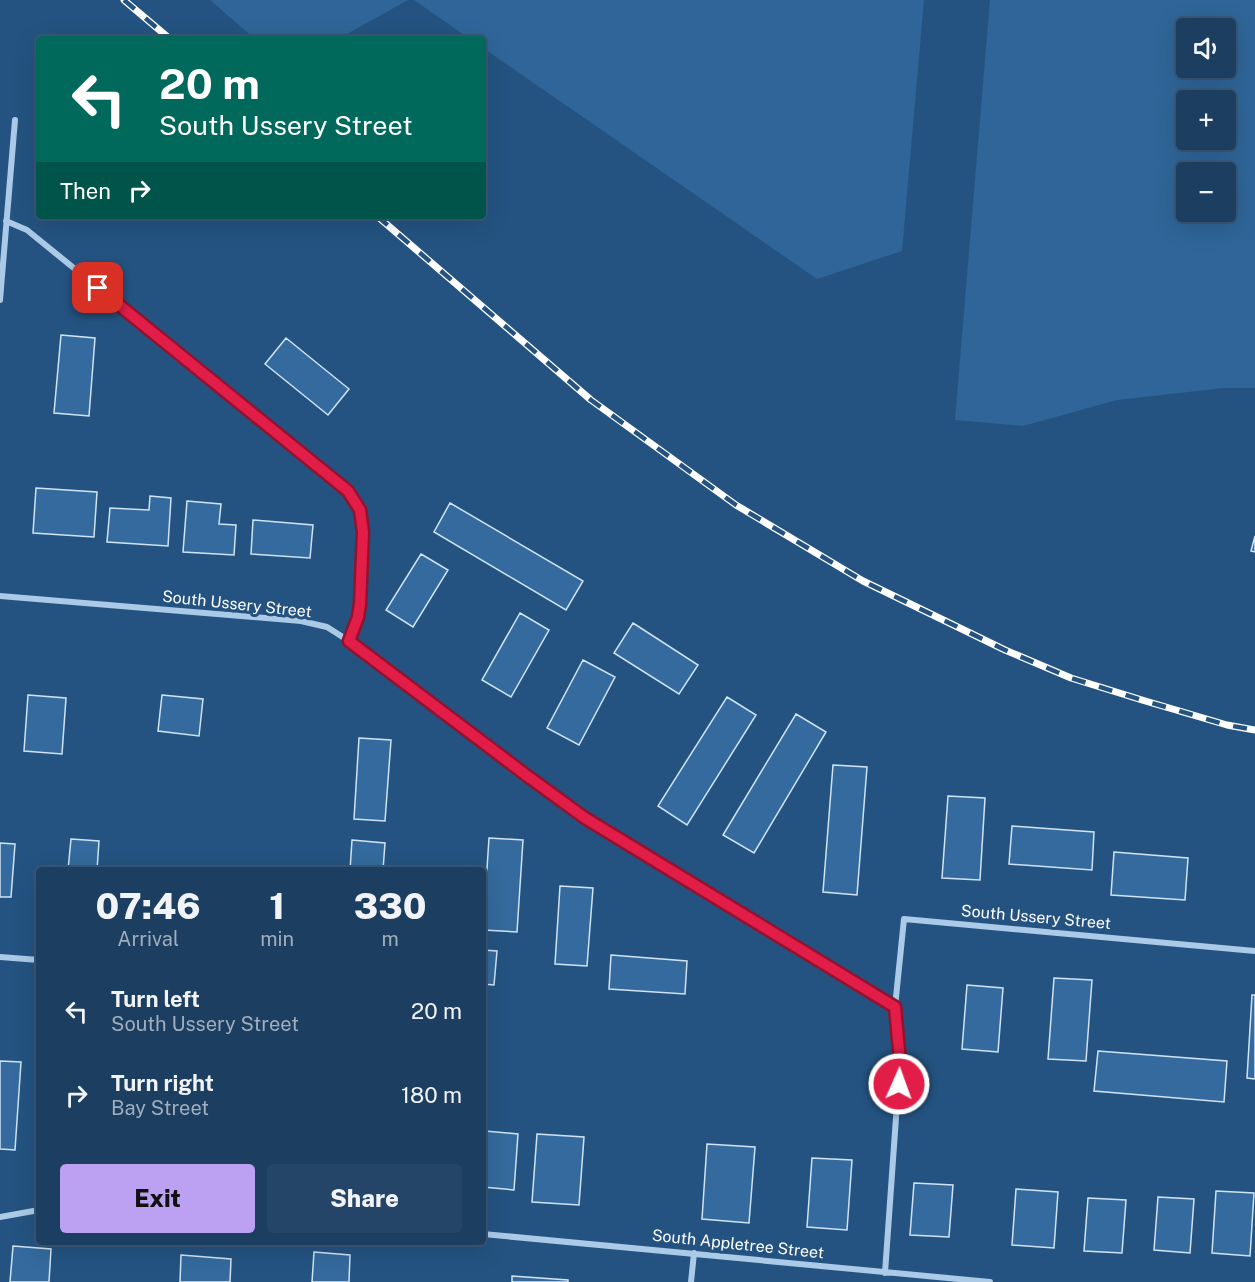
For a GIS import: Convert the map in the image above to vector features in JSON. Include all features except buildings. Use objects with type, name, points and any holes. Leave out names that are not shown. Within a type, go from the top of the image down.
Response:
[{"type":"street","points":[[0,300],[15,120]]},
{"type":"street","points":[[6,221],[27,230],[348,491],[360,510],[363,532],[360,604],[349,641]]},
{"type":"street","name":"South Ussery Street","points":[[0,596],[301,621],[327,627],[349,641],[585,818],[895,1007]]},
{"type":"street","name":"South Ussery Street","points":[[885,1273],[900,1061],[895,1007],[904,919],[1255,951]]},
{"type":"street","points":[[0,957],[36,960]]},
{"type":"street","points":[[0,1217],[36,1211]]},
{"type":"street","name":"South Appletree Street","points":[[486,1234],[990,1282]]},
{"type":"street","points":[[691,1282],[694,1253]]},
{"type":"shaded area","points":[[210,0],[408,0],[343,36],[252,36]]},
{"type":"shaded area","points":[[414,0],[924,0],[902,251],[817,279],[486,50],[486,36],[466,36]]},
{"type":"shaded area","points":[[990,0],[1255,0],[1255,388],[1224,388],[1117,400],[1023,426],[955,420]]},
{"type":"railway","points":[[124,0],[166,36]]},
{"type":"railway","points":[[380,219],[591,400],[736,505],[863,581],[1005,650],[1071,678],[1227,725],[1255,730]]},
{"type":"route","points":[[98,288],[348,491],[360,510],[363,532],[360,604],[349,641],[585,818],[895,1007],[900,1061],[899,1084]]}]
